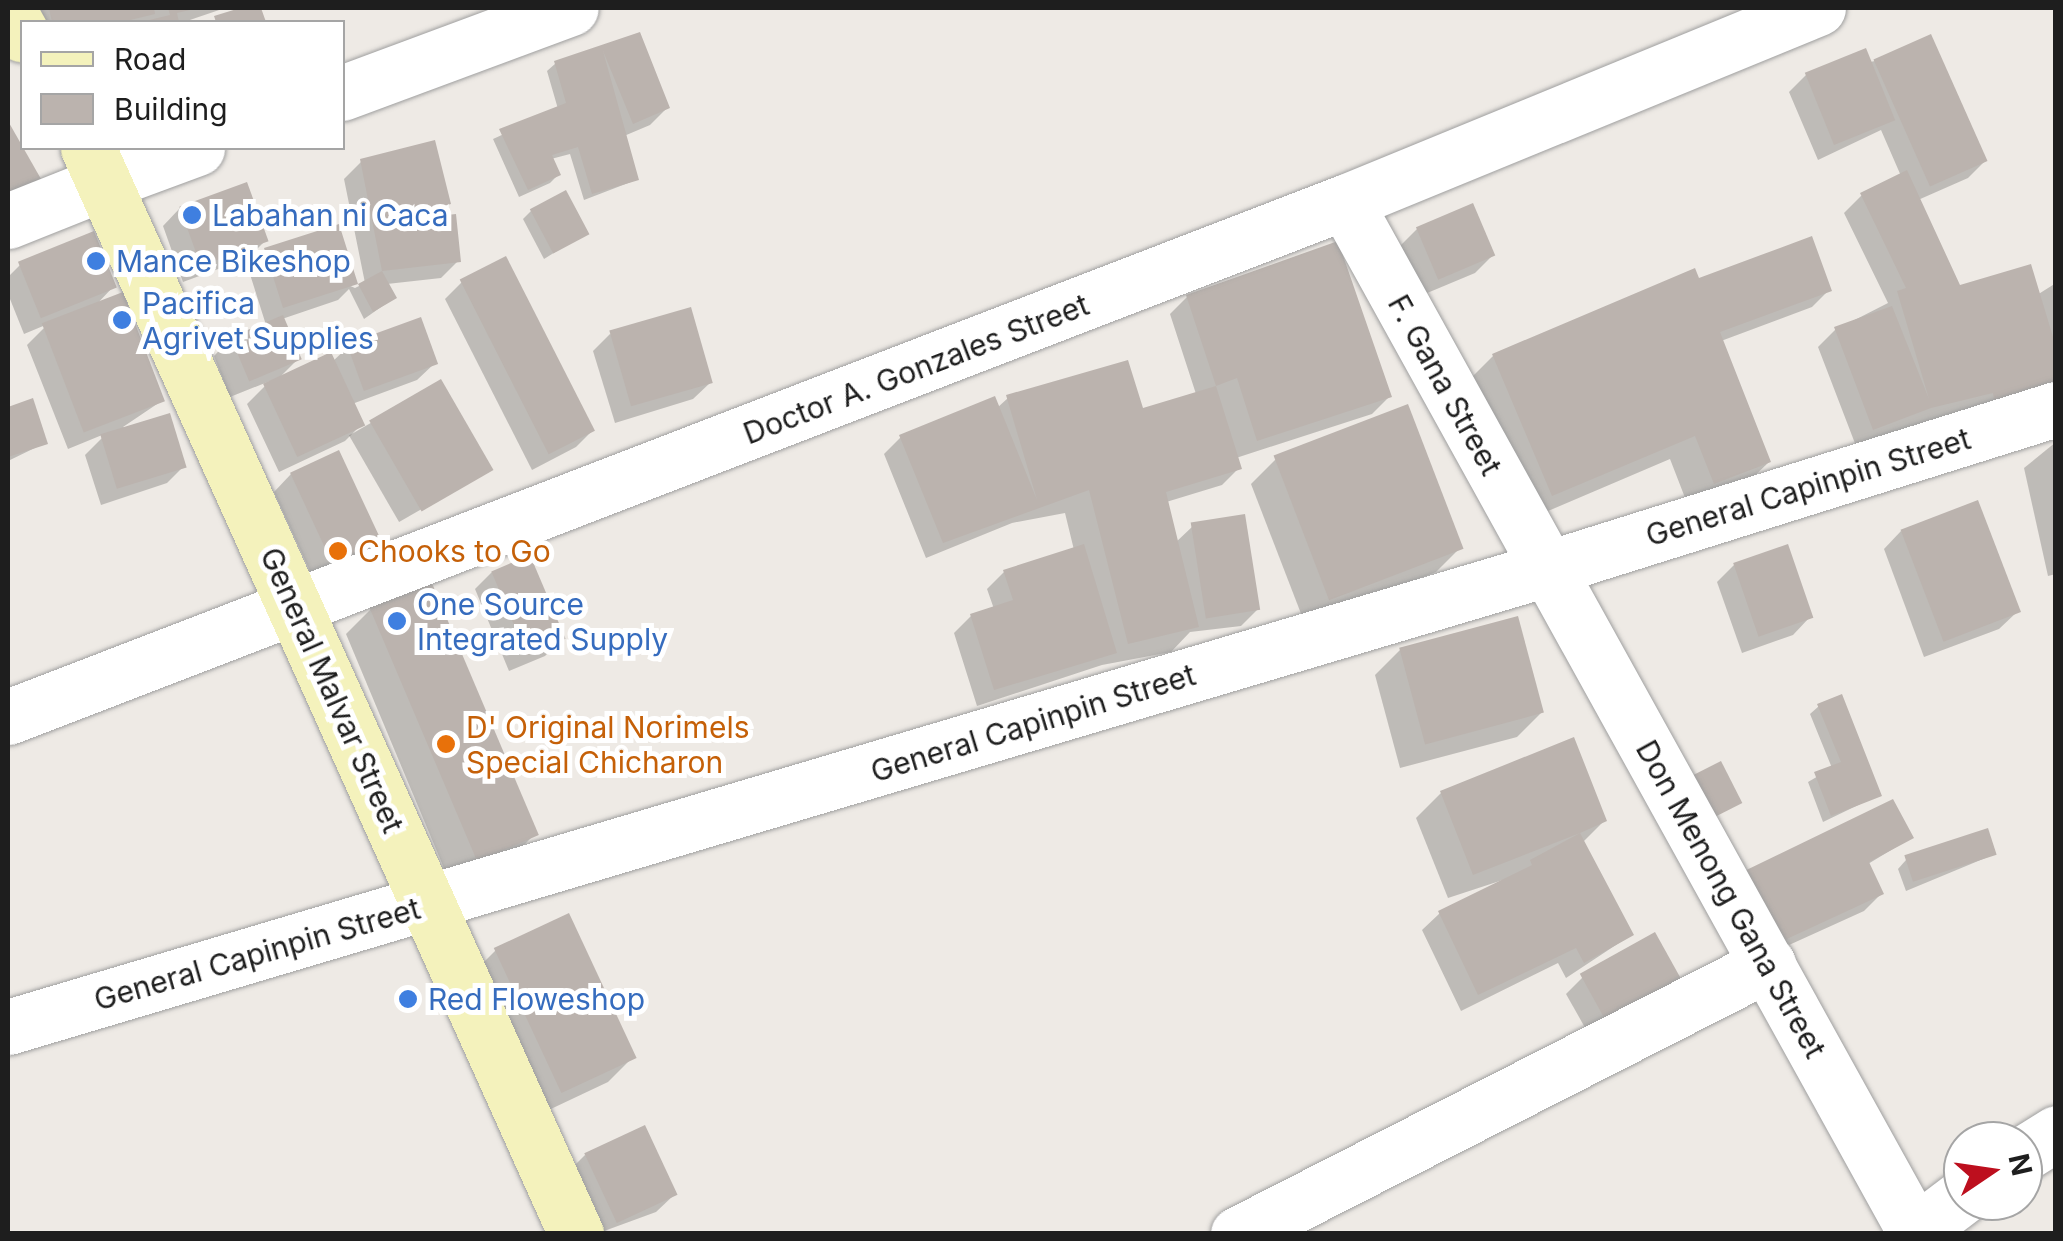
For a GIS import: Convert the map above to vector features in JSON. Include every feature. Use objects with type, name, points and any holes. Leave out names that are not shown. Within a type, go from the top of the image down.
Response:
[{"type":"main road","name":"General Malvar Street","points":[[98,164],[576,1234]]},
{"type":"street","points":[[345,92],[571,8]]},
{"type":"street","name":"Doctor A. Gonzales Street","points":[[8,716],[298,610],[1345,202],[1818,8]]},
{"type":"street","points":[[8,220],[98,164],[185,150]]},
{"type":"street","name":"F. Gana Street","points":[[1345,202],[1546,569]]},
{"type":"street","name":"General Capinpin Street","points":[[8,1027],[1546,569],[2056,409]]},
{"type":"street","name":"Don Menong Gana Street","points":[[1546,569],[1913,1232]]},
{"type":"street","points":[[1238,1234],[1768,964]]},
{"type":"street","points":[[1913,1232],[1943,1210]]},
{"type":"building","points":[[49,8],[154,8],[155,14],[130,20],[52,20]]},
{"type":"building","points":[[168,8],[194,9],[177,13],[179,20],[149,20],[170,15]]},
{"type":"building","points":[[240,8],[261,8],[265,20],[215,20],[214,16]]},
{"type":"building","points":[[640,32],[670,108],[633,124],[603,51],[639,180],[592,194],[578,147],[552,155],[561,175],[528,190],[499,129],[566,103],[554,61]]},
{"type":"building","points":[[1931,34],[1988,161],[1930,187],[1873,60]]},
{"type":"building","points":[[1866,48],[1895,120],[1834,145],[1805,73]]},
{"type":"building","points":[[8,121],[20,142],[20,150],[25,150],[45,186],[8,202]]},
{"type":"building","points":[[435,140],[451,204],[376,223],[456,214],[461,262],[382,271],[360,159]]},
{"type":"building","points":[[1907,170],[1960,285],[2031,264],[2056,347],[2056,382],[1994,400],[1993,393],[1931,408],[1873,430],[1834,327],[1892,306],[1929,399],[1897,291],[1906,288],[1860,193]]},
{"type":"building","points":[[247,182],[269,241],[201,266],[179,207]]},
{"type":"building","points":[[566,190],[589,234],[553,253],[530,209]]},
{"type":"building","points":[[1473,203],[1495,255],[1438,280],[1416,227]]},
{"type":"building","points":[[339,224],[358,284],[283,308],[264,248]]},
{"type":"building","points":[[94,231],[117,288],[41,318],[18,262]]},
{"type":"building","points":[[1812,236],[1832,291],[1720,332],[1771,462],[1714,484],[1695,436],[1552,496],[1492,354],[1695,268],[1699,278]]},
{"type":"building","points":[[1338,241],[1392,397],[1257,441],[1237,378],[1216,386],[1186,295]]},
{"type":"building","points":[[506,256],[595,431],[549,454],[460,280]]},
{"type":"building","points":[[382,271],[397,298],[373,312],[358,284]]},
{"type":"building","points":[[123,292],[165,401],[84,432],[42,323]]},
{"type":"building","points":[[691,307],[713,383],[631,406],[609,330]]},
{"type":"building","points":[[283,315],[302,359],[249,381],[231,337]]},
{"type":"building","points":[[421,317],[438,364],[364,391],[347,344]]},
{"type":"building","points":[[331,352],[365,425],[297,457],[263,384]]},
{"type":"building","points":[[1128,360],[1143,408],[1216,386],[1242,469],[1166,492],[1199,627],[1128,644],[1089,490],[943,543],[899,435],[995,396],[1037,500],[1006,395]]},
{"type":"building","points":[[441,379],[494,470],[422,511],[369,420]]},
{"type":"building","points":[[33,398],[48,444],[8,457],[8,407]]},
{"type":"building","points":[[1408,404],[1464,549],[1329,600],[1274,456]]},
{"type":"building","points":[[170,413],[187,468],[117,489],[100,434]]},
{"type":"building","points":[[339,450],[383,543],[334,566],[290,473]]},
{"type":"building","points":[[1978,500],[2021,612],[1944,642],[1901,530]]},
{"type":"building","points":[[1245,514],[1260,610],[1206,618],[1191,523]]},
{"type":"building","points":[[1084,544],[1117,653],[994,690],[970,614],[1013,600],[1003,570]]},
{"type":"building","points":[[1788,544],[1813,618],[1759,637],[1733,563]]},
{"type":"building","points":[[530,555],[566,639],[527,655],[491,571]]},
{"type":"building","points":[[431,581],[539,835],[477,861],[369,607]]},
{"type":"building","points":[[1518,616],[1544,713],[1425,744],[1399,648]]},
{"type":"building","points":[[1842,694],[1882,796],[1831,816],[1814,772],[1841,762],[1817,704]]},
{"type":"building","points":[[1574,737],[1607,821],[1473,875],[1440,791]]},
{"type":"building","points":[[1721,761],[1742,803],[1706,821],[1684,780]]},
{"type":"building","points":[[1893,799],[1914,838],[1869,862],[1884,894],[1767,948],[1734,876]]},
{"type":"building","points":[[1988,828],[1997,855],[1913,882],[1904,855]]},
{"type":"building","points":[[1580,833],[1634,935],[1584,963],[1576,948],[1478,995],[1438,911],[1532,865],[1530,860]]},
{"type":"building","points":[[569,913],[637,1058],[561,1093],[494,948]]},
{"type":"building","points":[[1655,932],[1683,982],[1607,1024],[1580,974]]},
{"type":"building","points":[[645,1125],[678,1195],[617,1223],[584,1153]]},
{"type":"place","name":"Labahan ni Caca","points":[[192,215]]},
{"type":"place","name":"Mance Bikeshop","points":[[96,261]]},
{"type":"place","name":"Pacifica Agrivet Supplies","points":[[122,320]]},
{"type":"place","name":"Chooks to Go","points":[[338,551]]},
{"type":"place","name":"One Source Integrated Supply","points":[[397,621]]},
{"type":"place","name":"D' Original Norimels Special Chicharon","points":[[446,744]]},
{"type":"place","name":"Red Floweshop","points":[[408,999]]}]
